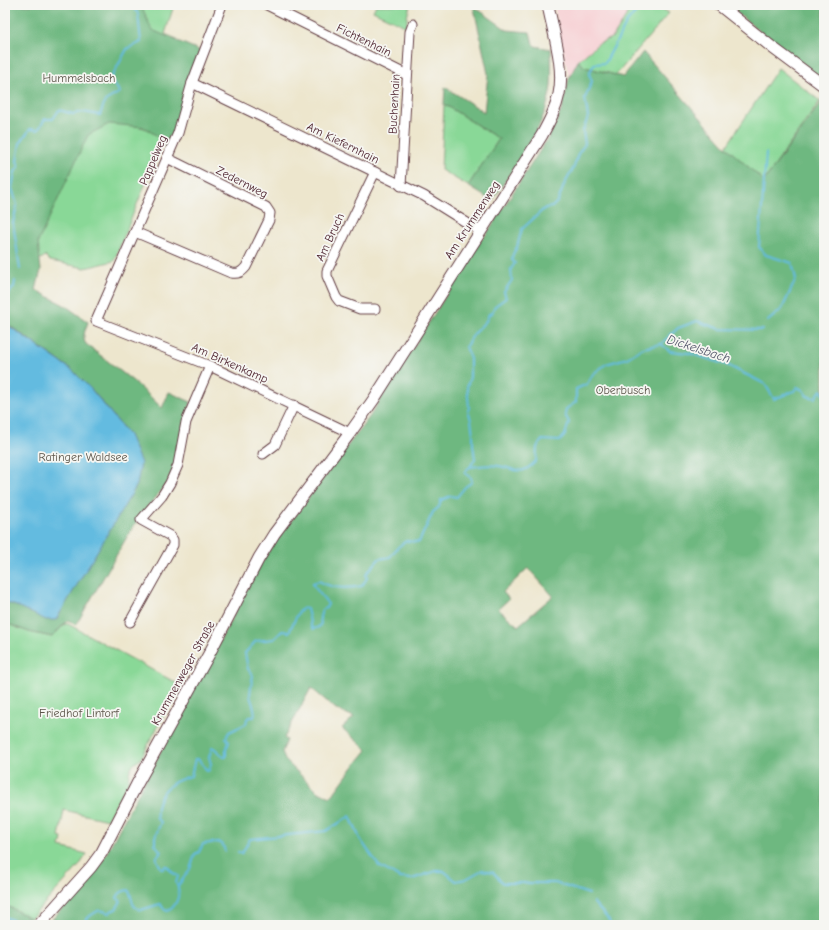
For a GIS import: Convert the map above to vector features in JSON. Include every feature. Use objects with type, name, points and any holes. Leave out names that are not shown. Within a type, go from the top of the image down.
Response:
[{"type":"main road","name":"Am Krummenweg","points":[[350,433],[542,135],[553,113],[559,94],[560,79],[559,64],[548,5]]},
{"type":"main road","points":[[719,5],[824,86]]},
{"type":"main road","name":"Krummenweger Straße","points":[[38,925],[91,867],[102,852],[259,558],[274,534],[350,433]]},
{"type":"street","name":"Pappelweg","points":[[96,321],[178,133],[192,83],[222,5]]},
{"type":"street","name":"Fichtenhain","points":[[267,5],[407,75]]},
{"type":"street","name":"Buchenhain","points":[[401,186],[410,32],[413,24]]},
{"type":"street","name":"Am Kiefernhain","points":[[192,83],[424,196],[480,231]]},
{"type":"street","name":"Zedernweg","points":[[135,232],[230,273],[236,274],[240,273],[246,267],[269,220],[270,213],[266,208],[167,158]]},
{"type":"street","name":"Am Bruch","points":[[375,172],[328,270],[327,276],[339,301],[360,309],[375,309]]},
{"type":"street","name":"Am Birkenkamp","points":[[96,321],[210,366],[350,433]]},
{"type":"street","points":[[130,622],[173,545],[173,540],[170,536],[141,520],[162,496],[170,483],[178,465],[186,422],[210,366]]},
{"type":"street","points":[[263,454],[275,445],[294,405]]},
{"type":"shaded area","points":[[554,5],[631,5],[624,20],[613,37],[598,44],[578,61],[569,78]]},
{"type":"green space","name":"Hummelsbach","points":[[5,5],[174,5],[165,34],[177,39],[168,66],[135,126],[151,131],[160,139],[162,143],[114,261],[85,268],[50,261],[45,256],[38,261]]},
{"type":"green space","points":[[5,5],[141,5],[152,30],[201,51],[174,133],[166,149],[159,137],[143,127],[109,124],[88,135],[38,242],[41,270],[36,290],[66,306],[88,322],[84,336],[86,344],[138,385],[162,408],[169,392],[191,402],[176,463],[168,482],[138,519],[76,625],[68,620],[52,637],[29,632],[5,623],[5,602],[19,607],[129,435],[91,389],[72,370],[10,326],[5,325]]},
{"type":"green space","points":[[376,5],[410,5],[407,17],[407,27],[373,11]]},
{"type":"green space","points":[[470,5],[507,30],[530,32],[533,44],[535,46],[551,49],[551,85],[543,116],[528,146],[492,201],[468,186],[499,139],[444,104],[445,87],[484,112],[488,74],[474,8]]},
{"type":"green space","points":[[631,5],[655,5],[669,13],[616,75],[585,67],[578,61],[598,44],[613,37],[624,20]]},
{"type":"green space","points":[[727,5],[824,5],[824,80],[774,43]]},
{"type":"green space","name":"Oberbusch","points":[[643,52],[726,147],[764,181],[824,98],[824,925],[47,925],[99,867],[260,565],[276,541],[370,416],[482,238],[485,236],[550,135],[562,109],[569,78],[578,61],[585,67],[623,77]],"holes":[[[528,568],[553,596],[518,626],[498,609],[509,599],[503,592]],[[311,688],[336,709],[354,717],[342,728],[367,750],[331,797],[318,792],[285,760],[282,752],[287,740],[284,738]]]},
{"type":"green space","points":[[778,68],[820,101],[764,181],[726,147]]},
{"type":"green space","points":[[444,104],[499,139],[468,186],[441,170]]},
{"type":"green space","name":"Friedhof Lintorf","points":[[5,623],[29,632],[52,637],[65,624],[68,624],[180,685],[140,760],[131,768],[129,781],[107,820],[64,810],[59,837],[62,838],[60,847],[87,854],[79,866],[31,918],[5,905]]},
{"type":"green space","points":[[5,905],[31,918],[25,925],[5,925]]},
{"type":"water","name":"Ratinger Waldsee","points":[[5,325],[9,326],[72,370],[91,389],[129,435],[141,463],[137,485],[56,620],[46,620],[5,602]]},
{"type":"waterway","name":"Hummelsbach","points":[[20,269],[13,223],[17,205],[12,188],[15,172],[19,166],[17,161],[20,143],[30,129],[38,130],[45,119],[53,119],[59,110],[73,114],[83,112],[100,115],[105,101],[120,92],[110,80],[127,49],[141,42],[138,14],[133,5]]},
{"type":"waterway","points":[[470,467],[475,459],[471,420],[468,411],[467,387],[470,377],[470,359],[466,346],[476,331],[486,321],[489,314],[492,313],[495,306],[506,298],[504,292],[512,280],[511,269],[515,263],[512,260],[513,254],[517,247],[522,229],[545,208],[552,207],[558,201],[564,185],[574,167],[578,154],[585,144],[583,131],[588,117],[585,98],[592,81],[589,74],[594,64],[605,63],[627,22],[642,5]]},
{"type":"waterway","points":[[766,153],[759,247],[766,255],[792,263],[796,279],[782,309],[768,321]]},
{"type":"waterway","name":"Hummelsbach","points":[[5,298],[14,287],[15,281]]},
{"type":"waterway","points":[[661,344],[678,328],[697,321],[720,329],[763,330]]},
{"type":"waterway","name":"Dickelsbach","points":[[83,925],[87,918],[100,910],[109,913],[116,909],[121,901],[117,898],[119,894],[126,890],[130,893],[135,907],[140,910],[160,904],[165,910],[168,911],[174,906],[178,898],[179,890],[176,883],[178,876],[167,866],[163,869],[161,868],[156,858],[161,852],[155,844],[155,837],[161,822],[157,819],[158,803],[165,791],[170,786],[183,778],[191,776],[195,759],[198,759],[207,771],[209,770],[211,764],[209,757],[212,748],[226,757],[226,750],[229,742],[226,738],[229,732],[246,724],[249,717],[254,717],[255,714],[250,695],[253,676],[248,669],[245,653],[256,641],[274,639],[282,631],[289,632],[299,611],[304,608],[307,609],[313,629],[319,627],[321,623],[321,613],[328,604],[313,583],[319,581],[329,586],[340,588],[362,586],[367,578],[366,574],[379,559],[390,557],[398,547],[406,541],[419,542],[433,512],[439,507],[441,500],[451,496],[457,497],[465,487],[472,482],[471,478],[465,473],[470,467],[496,465],[519,471],[531,466],[536,461],[537,447],[542,440],[560,441],[565,435],[569,422],[565,415],[566,409],[576,402],[576,389],[587,384],[593,374],[606,364],[627,358],[643,348],[661,344],[670,351],[689,353],[727,365],[765,384],[774,399],[794,391],[797,387],[803,390],[807,396],[815,398],[821,390],[824,395]]},
{"type":"waterway","points":[[238,852],[242,853],[250,839],[326,831],[350,816],[360,839],[379,866],[400,878],[412,879],[436,871],[444,871],[456,881],[466,879],[482,870],[493,872],[503,883],[555,883],[589,894]]},
{"type":"waterway","points":[[178,886],[190,869],[195,854],[199,852],[203,844],[218,842],[223,845],[225,851]]},
{"type":"waterway","points":[[593,902],[609,920],[610,925]]},
{"type":"waterway","name":"Hummelsbach","points":[[5,917],[24,925]]}]
